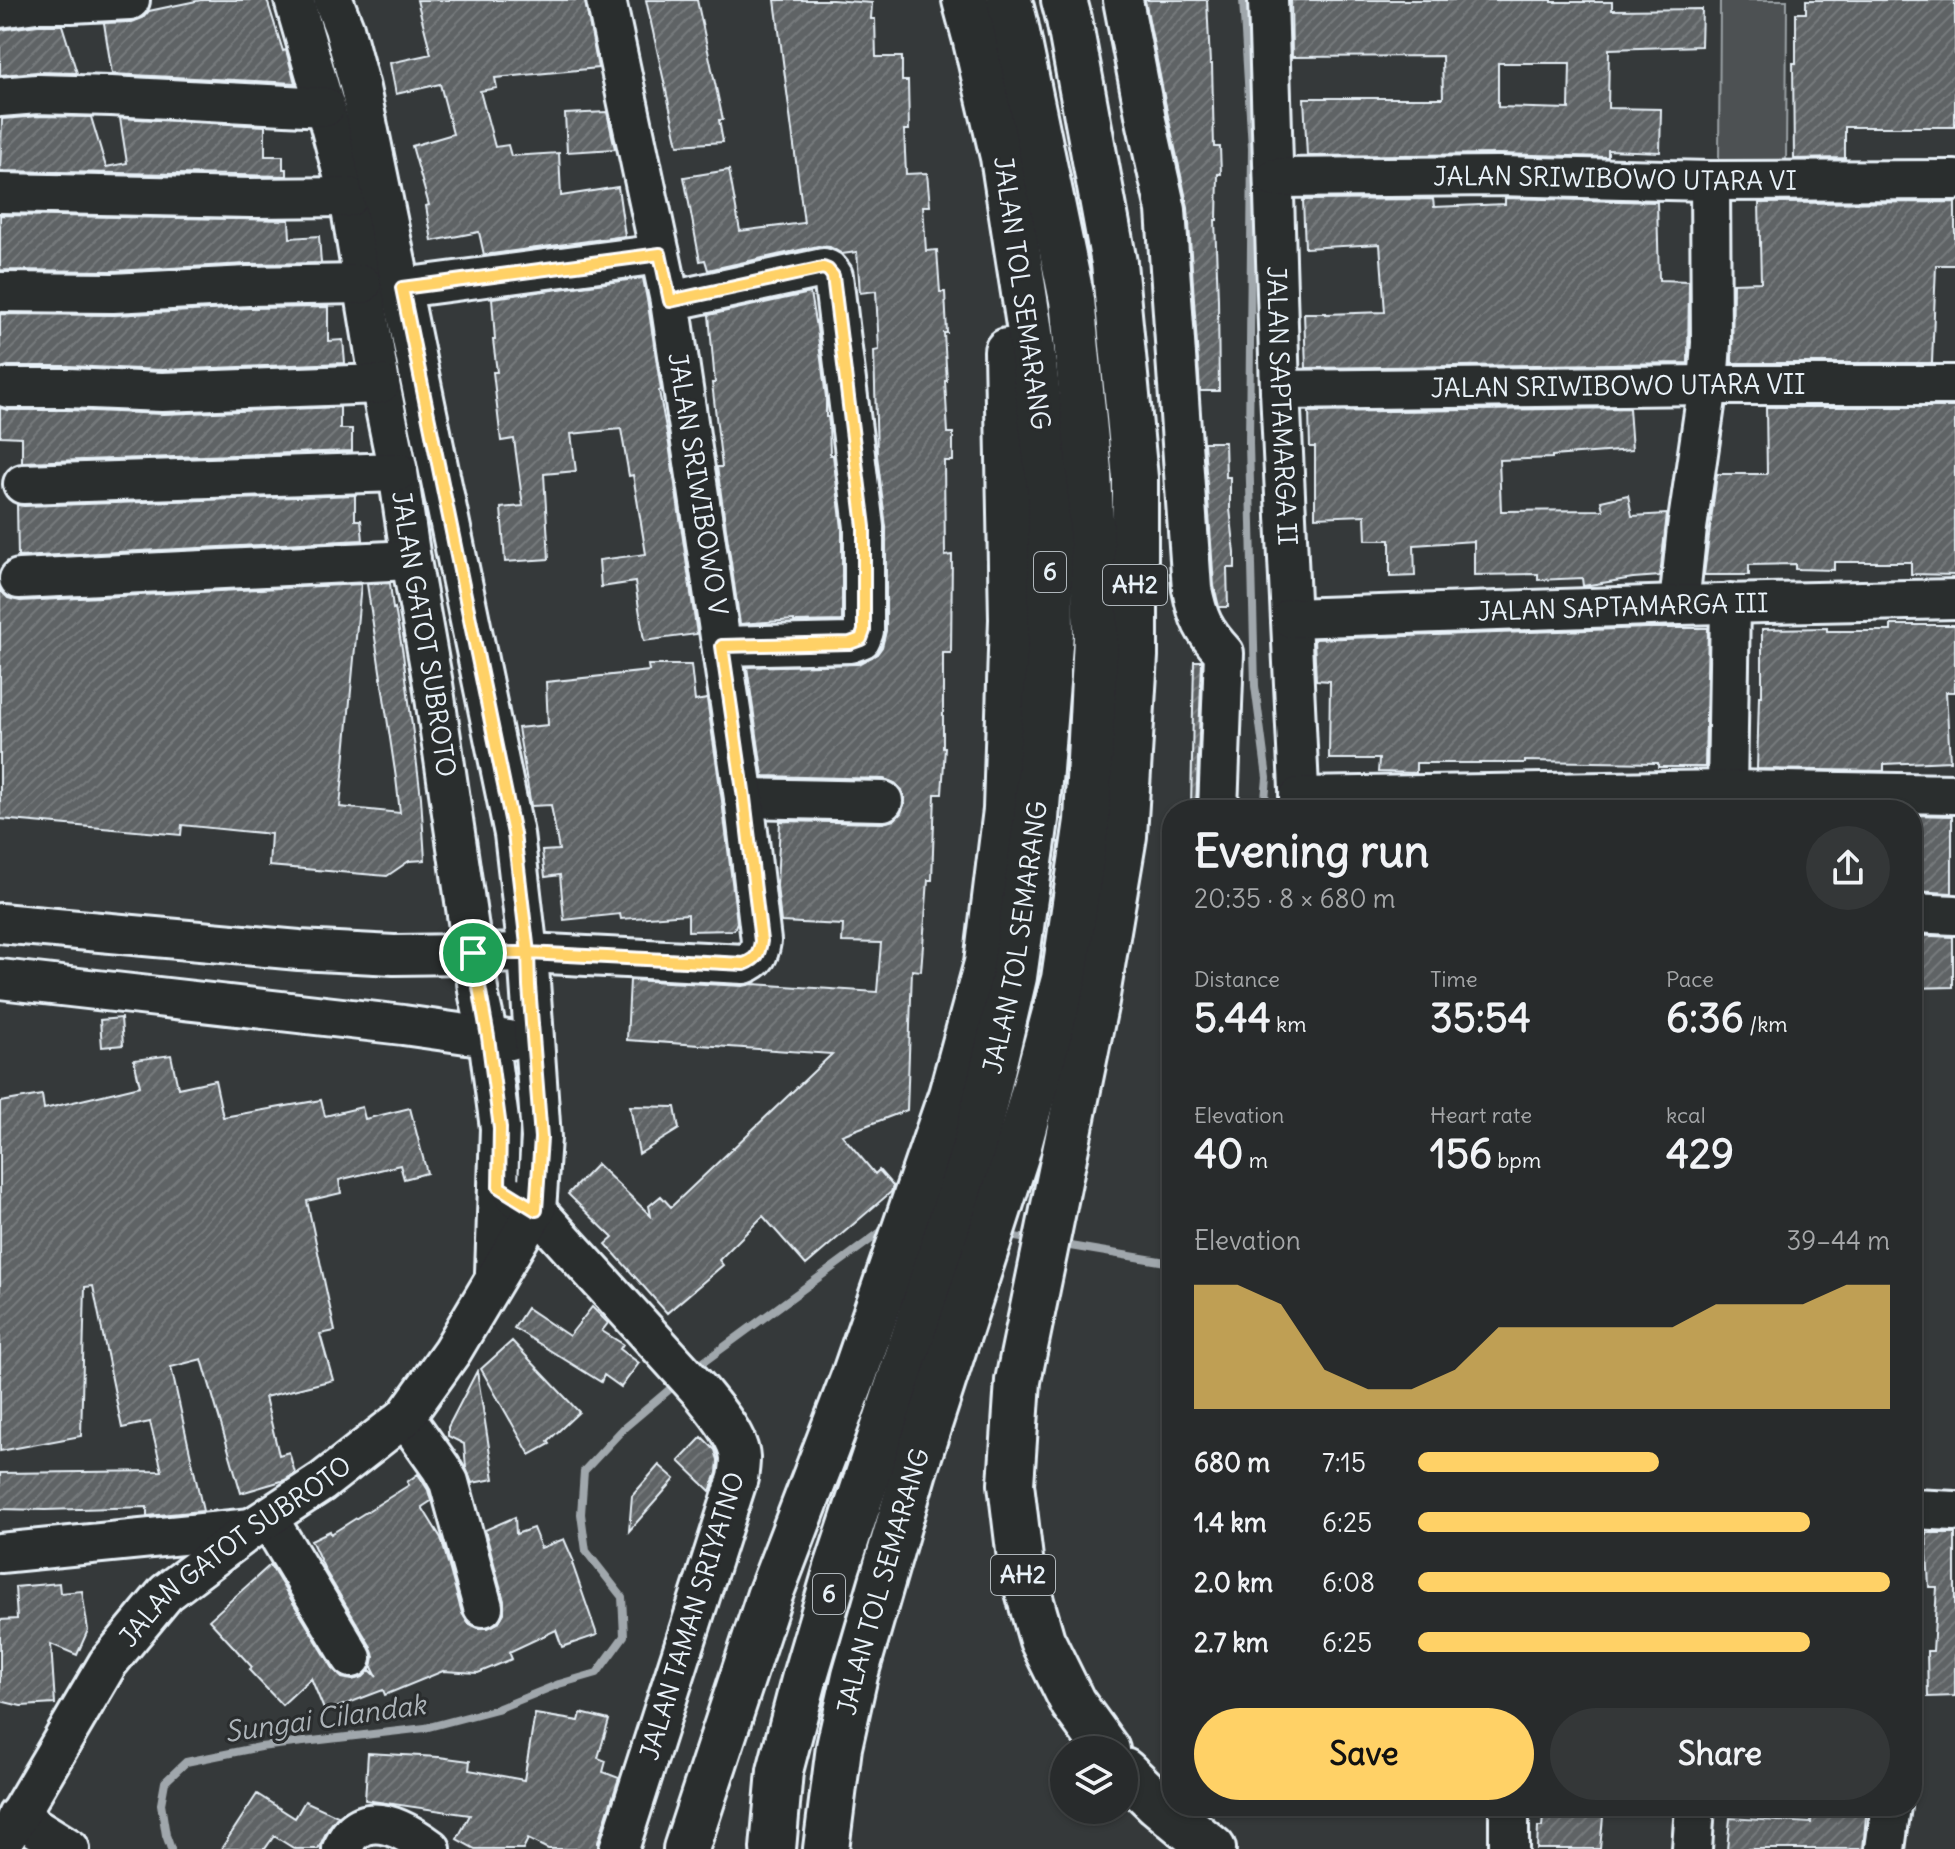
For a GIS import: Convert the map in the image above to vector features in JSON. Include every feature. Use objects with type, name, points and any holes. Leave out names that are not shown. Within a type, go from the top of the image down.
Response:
[{"type":"highway","name":"JALAN TOL SEMARANG","points":[[826,1849],[839,1747],[855,1675],[914,1471],[931,1351],[1016,961],[1036,819],[1051,633],[1050,493],[1029,325],[1003,157],[965,0]]},
{"type":"highway","name":"JALAN TOL SEMARANG","points":[[773,1849],[780,1771],[846,1540],[1016,1156],[1064,979],[1087,821],[1096,637],[1089,471],[1072,300],[1009,0]]},
{"type":"highway","name":"AH2","points":[[1064,0],[1114,263],[1135,478],[1135,656],[1124,836],[1096,1001],[1018,1381],[1011,1484],[1021,1567],[1042,1640],[1073,1703],[1097,1736]]},
{"type":"highway","points":[[686,1849],[769,1597],[854,1376],[951,1095],[987,963],[1006,810],[1012,619],[1003,157]]},
{"type":"highway","points":[[1138,1785],[1162,1807]]},
{"type":"highway","points":[[1173,1816],[1213,1849]]},
{"type":"street","points":[[0,8],[36,3],[130,0]]},
{"type":"street","points":[[0,97],[37,94],[111,96],[320,107],[283,0]]},
{"type":"street","name":"JALAN GATOT SUBROTO","points":[[294,0],[320,107],[349,197],[433,684],[500,1128],[495,1276]]},
{"type":"street","name":"JALAN GATOT SUBROTO","points":[[8,1832],[108,1663],[166,1593],[260,1523],[322,1482],[405,1417],[452,1351],[536,1210],[541,1138],[528,953],[514,834],[360,88],[333,0]]},
{"type":"street","name":"JALAN SRIWIBOWO V","points":[[528,953],[744,964],[754,960],[761,941],[744,798],[670,301],[606,0]]},
{"type":"street","points":[[1123,0],[1166,210],[1192,589],[1197,613],[1207,634],[1224,653],[1218,800]]},
{"type":"street","name":"JALAN SAPTAMARGA II","points":[[1268,0],[1280,390],[1300,800]]},
{"type":"street","name":"JALAN SRIWIBOWO UTARA VI","points":[[1275,178],[1498,176],[1710,181],[1955,180]]},
{"type":"street","points":[[1679,605],[1708,385],[1711,343],[1710,181]]},
{"type":"street","points":[[0,193],[349,197]]},
{"type":"street","points":[[402,288],[660,254]]},
{"type":"street","points":[[670,301],[823,268],[833,276],[864,527],[864,631],[861,639],[850,643],[722,646]]},
{"type":"street","points":[[0,292],[113,293],[362,284]]},
{"type":"street","points":[[8,388],[162,392],[380,384]]},
{"type":"street","name":"JALAN SRIWIBOWO UTARA VII","points":[[1280,390],[1955,385]]},
{"type":"street","points":[[23,484],[398,472]]},
{"type":"street","points":[[19,579],[411,560]]},
{"type":"street","name":"JALAN SAPTAMARGA III","points":[[1291,618],[1730,603],[1955,599]]},
{"type":"street","points":[[1727,790],[1730,603]]},
{"type":"street","points":[[1531,800],[1727,790],[1955,794]]},
{"type":"street","points":[[744,798],[883,801]]},
{"type":"street","points":[[1922,913],[1955,915]]},
{"type":"street","points":[[0,923],[299,950],[394,955],[528,953]]},
{"type":"street","points":[[0,979],[533,1043]]},
{"type":"street","name":"JALAN TAMAN SRIYATNO","points":[[499,1187],[536,1210],[701,1392],[717,1411],[740,1456],[738,1478],[619,1849]]},
{"type":"street","points":[[405,1417],[449,1482],[483,1607]]},
{"type":"street","points":[[1922,1509],[1955,1511]]},
{"type":"street","points":[[0,1553],[260,1523],[352,1658]]},
{"type":"street","points":[[1509,1816],[1509,1849]]},
{"type":"street","points":[[1692,1849],[1694,1816]]},
{"type":"street","points":[[1885,1849],[1890,1816]]},
{"type":"street","points":[[342,1849],[351,1833],[364,1825],[381,1823],[405,1832],[431,1849]]},
{"type":"street","points":[[8,1832],[70,1849]]},
{"type":"shaded area","points":[[1720,0],[1787,0],[1786,163],[1719,163]]},
{"type":"building","points":[[201,0],[267,0],[295,83],[112,74],[104,23],[132,22],[143,18],[149,11]]},
{"type":"building","points":[[417,0],[585,0],[598,68],[495,78],[497,88],[480,91],[495,147],[508,145],[511,156],[559,153],[561,196],[618,187],[625,236],[484,255],[479,232],[432,241],[426,206],[429,205],[412,146],[453,134],[440,84],[396,94],[390,63],[431,54]]},
{"type":"building","points":[[646,0],[697,0],[723,120],[719,120],[723,142],[678,145]]},
{"type":"building","points":[[775,0],[872,3],[876,57],[902,57],[902,81],[908,81],[909,130],[904,130],[906,174],[927,173],[930,206],[923,206],[926,251],[937,250],[940,292],[945,292],[945,381],[948,433],[953,433],[953,461],[944,461],[945,556],[952,555],[951,653],[943,653],[945,747],[942,794],[935,794],[932,880],[928,880],[921,971],[912,970],[907,1110],[842,1135],[875,1174],[879,1170],[893,1186],[891,1192],[806,1265],[763,1216],[719,1260],[723,1265],[667,1313],[606,1244],[613,1238],[568,1194],[597,1164],[651,1216],[649,1206],[661,1196],[671,1207],[832,1054],[627,1040],[630,980],[877,992],[881,943],[842,942],[843,925],[781,922],[777,886],[780,821],[883,823],[894,820],[905,802],[902,790],[884,779],[763,776],[747,667],[858,664],[877,654],[886,631],[886,527],[877,455],[874,351],[879,350],[876,291],[860,293],[857,252],[842,254],[830,247],[818,246],[708,270],[705,260],[700,261],[684,177],[729,170],[740,231],[804,223]]},
{"type":"building","points":[[1145,0],[1207,0],[1214,147],[1220,147],[1221,174],[1218,174],[1215,220],[1219,391],[1200,391],[1188,208]]},
{"type":"building","points":[[1291,0],[1552,0],[1612,2],[1612,10],[1702,9],[1701,46],[1609,49],[1608,108],[1661,109],[1660,152],[1608,150],[1608,157],[1499,154],[1307,156],[1304,98],[1443,98],[1442,56],[1292,57]],"holes":[[[1498,63],[1570,63],[1569,109],[1498,107]]]},
{"type":"building","points":[[1806,0],[1955,0],[1955,127],[1845,127],[1845,158],[1794,159],[1796,13],[1806,13]]},
{"type":"building","points":[[62,25],[77,73],[0,75],[0,30]]},
{"type":"building","points":[[607,112],[615,149],[567,152],[565,114]]},
{"type":"building","points":[[91,117],[106,167],[127,163],[120,118],[265,126],[265,156],[283,156],[283,169],[287,169],[287,176],[0,171],[2,119]]},
{"type":"building","points":[[1505,198],[1657,202],[1659,280],[1689,281],[1688,363],[1306,368],[1304,313],[1385,312],[1380,244],[1305,248],[1303,200],[1433,199],[1434,207],[1505,204]]},
{"type":"building","points":[[1955,202],[1955,265],[1936,265],[1932,363],[1732,363],[1733,283],[1761,282],[1759,203]]},
{"type":"building","points":[[0,215],[289,220],[290,238],[319,236],[321,263],[113,271],[0,270]]},
{"type":"building","points":[[643,278],[697,634],[644,641],[635,582],[601,587],[599,560],[646,554],[633,475],[629,476],[621,429],[571,434],[576,471],[544,474],[549,559],[505,562],[501,508],[523,506],[514,439],[501,441],[493,372],[497,372],[492,298]]},
{"type":"building","points":[[810,293],[842,528],[842,621],[794,620],[740,624],[717,467],[722,467],[712,383],[715,383],[709,315]]},
{"type":"building","points":[[328,307],[328,341],[343,340],[345,363],[162,370],[68,366],[0,368],[0,314],[114,315]]},
{"type":"building","points":[[340,407],[340,429],[352,429],[352,451],[22,462],[22,437],[0,436],[0,408],[163,414]]},
{"type":"building","points":[[1766,407],[1955,407],[1955,575],[1911,574],[1911,562],[1834,562],[1834,570],[1795,569],[1795,564],[1749,565],[1749,575],[1704,575],[1717,474],[1767,474]]},
{"type":"building","points":[[1629,408],[1632,450],[1499,460],[1501,511],[1603,510],[1601,501],[1628,495],[1632,516],[1667,514],[1660,576],[1583,586],[1582,578],[1538,580],[1538,574],[1474,575],[1474,541],[1414,545],[1415,576],[1390,577],[1390,540],[1366,540],[1365,515],[1315,517],[1315,447],[1310,447],[1309,412]]},
{"type":"building","points":[[1204,442],[1225,442],[1235,553],[1235,568],[1227,568],[1228,607],[1219,607],[1214,586]]},
{"type":"building","points":[[355,495],[355,520],[361,520],[363,540],[18,557],[17,505]]},
{"type":"building","points":[[390,583],[403,654],[421,797],[425,860],[409,861],[387,876],[269,866],[271,834],[182,825],[181,835],[0,819],[0,590],[8,598],[20,601],[361,584],[340,807],[400,813],[367,584]]},
{"type":"building","points":[[1891,625],[1955,625],[1955,692],[1946,692],[1950,761],[1884,764],[1884,771],[1757,769],[1762,629],[1891,631]]},
{"type":"building","points":[[1708,628],[1705,767],[1658,767],[1658,763],[1525,761],[1416,763],[1416,773],[1378,772],[1379,759],[1329,759],[1330,681],[1316,680],[1314,639]]},
{"type":"building","points":[[1194,661],[1202,661],[1196,800],[1191,800]]},
{"type":"building","points":[[648,665],[691,665],[695,701],[707,699],[737,922],[734,930],[688,931],[688,914],[621,919],[620,914],[564,920],[560,875],[545,877],[542,851],[559,850],[551,805],[531,806],[518,728],[548,725],[546,682],[649,671]]},
{"type":"building","points":[[1922,815],[1952,816],[1952,893],[1922,892]]},
{"type":"building","points":[[1922,935],[1953,937],[1953,987],[1922,988]]},
{"type":"building","points":[[121,1018],[123,1045],[102,1047],[100,1020]]},
{"type":"building","points":[[171,1055],[178,1088],[215,1080],[223,1117],[321,1100],[325,1116],[362,1107],[365,1119],[410,1108],[427,1173],[404,1179],[400,1165],[339,1180],[341,1193],[307,1201],[335,1331],[320,1334],[333,1380],[265,1397],[279,1455],[289,1452],[295,1473],[285,1480],[241,1493],[202,1359],[171,1367],[203,1511],[147,1516],[147,1507],[0,1509],[0,1473],[162,1471],[150,1422],[122,1428],[93,1286],[85,1287],[81,1436],[0,1451],[0,1102],[42,1095],[44,1109],[140,1086],[134,1060]]},
{"type":"building","points":[[630,1106],[675,1107],[679,1129],[639,1154]]},
{"type":"building","points":[[592,1307],[608,1323],[602,1331],[623,1344],[620,1349],[639,1363],[621,1387],[604,1375],[601,1382],[514,1328],[527,1308],[569,1336]]},
{"type":"building","points":[[512,1341],[579,1412],[548,1441],[550,1444],[530,1455],[481,1369]]},
{"type":"building","points":[[477,1371],[494,1479],[472,1483],[466,1468],[464,1444],[448,1436],[448,1427]]},
{"type":"building","points":[[702,1437],[715,1450],[718,1460],[710,1491],[679,1461]]},
{"type":"building","points":[[659,1465],[675,1479],[629,1531],[632,1496]]},
{"type":"building","points":[[418,1474],[431,1501],[422,1507],[441,1538],[462,1613],[468,1623],[478,1628],[488,1628],[498,1623],[504,1613],[504,1601],[485,1530],[515,1517],[516,1534],[533,1528],[541,1548],[564,1539],[597,1635],[562,1647],[556,1630],[509,1652],[512,1659],[478,1673],[443,1671],[385,1695],[383,1690],[325,1712],[311,1678],[282,1705],[209,1620],[270,1565],[334,1670],[342,1678],[352,1680],[363,1677],[370,1670],[377,1677],[372,1667],[374,1657],[371,1647],[326,1572],[311,1540],[330,1531],[331,1534],[409,1485],[407,1482]]},
{"type":"building","points":[[1926,1533],[1955,1533],[1955,1696],[1928,1697],[1927,1651],[1933,1651],[1937,1587],[1929,1587]]},
{"type":"building","points":[[59,1583],[60,1593],[82,1591],[88,1630],[77,1655],[51,1644],[55,1704],[21,1706],[0,1701],[0,1620],[17,1619],[15,1587]]},
{"type":"building","points":[[581,1713],[609,1720],[598,1758],[606,1761],[603,1772],[619,1778],[598,1849],[548,1849],[528,1839],[523,1849],[475,1849],[457,1839],[470,1815],[365,1800],[368,1753],[470,1761],[469,1770],[524,1780],[535,1714],[579,1721]]},
{"type":"building","points":[[257,1794],[295,1818],[305,1801],[338,1816],[318,1849],[295,1849],[274,1836],[265,1849],[221,1849]]},
{"type":"building","points":[[1543,1816],[1603,1816],[1600,1849],[1537,1849],[1538,1827],[1542,1827]]},
{"type":"building","points":[[1811,1816],[1866,1816],[1863,1849],[1727,1849],[1730,1818],[1811,1823]]},
{"type":"waterway","points":[[1243,0],[1252,148],[1249,443],[1255,686],[1267,778],[1265,800]]},
{"type":"waterway","points":[[694,1369],[889,1226]]},
{"type":"waterway","points":[[1003,1235],[1033,1240]]},
{"type":"waterway","points":[[1058,1244],[1162,1261]]},
{"type":"waterway","name":"Sungai Cilandak","points":[[171,1849],[161,1804],[165,1782],[186,1762],[260,1747],[425,1728],[497,1709],[559,1684],[597,1673],[624,1636],[622,1597],[586,1551],[581,1514],[584,1471],[624,1428],[677,1383]]},
{"type":"route","points":[[473,953],[500,1128],[499,1187],[536,1210],[541,1138],[528,953],[744,964],[754,960],[761,941],[722,646],[850,643],[861,639],[864,631],[864,527],[833,276],[828,270],[823,268],[670,301],[660,254],[402,288],[514,834],[528,953],[473,953]]}]
